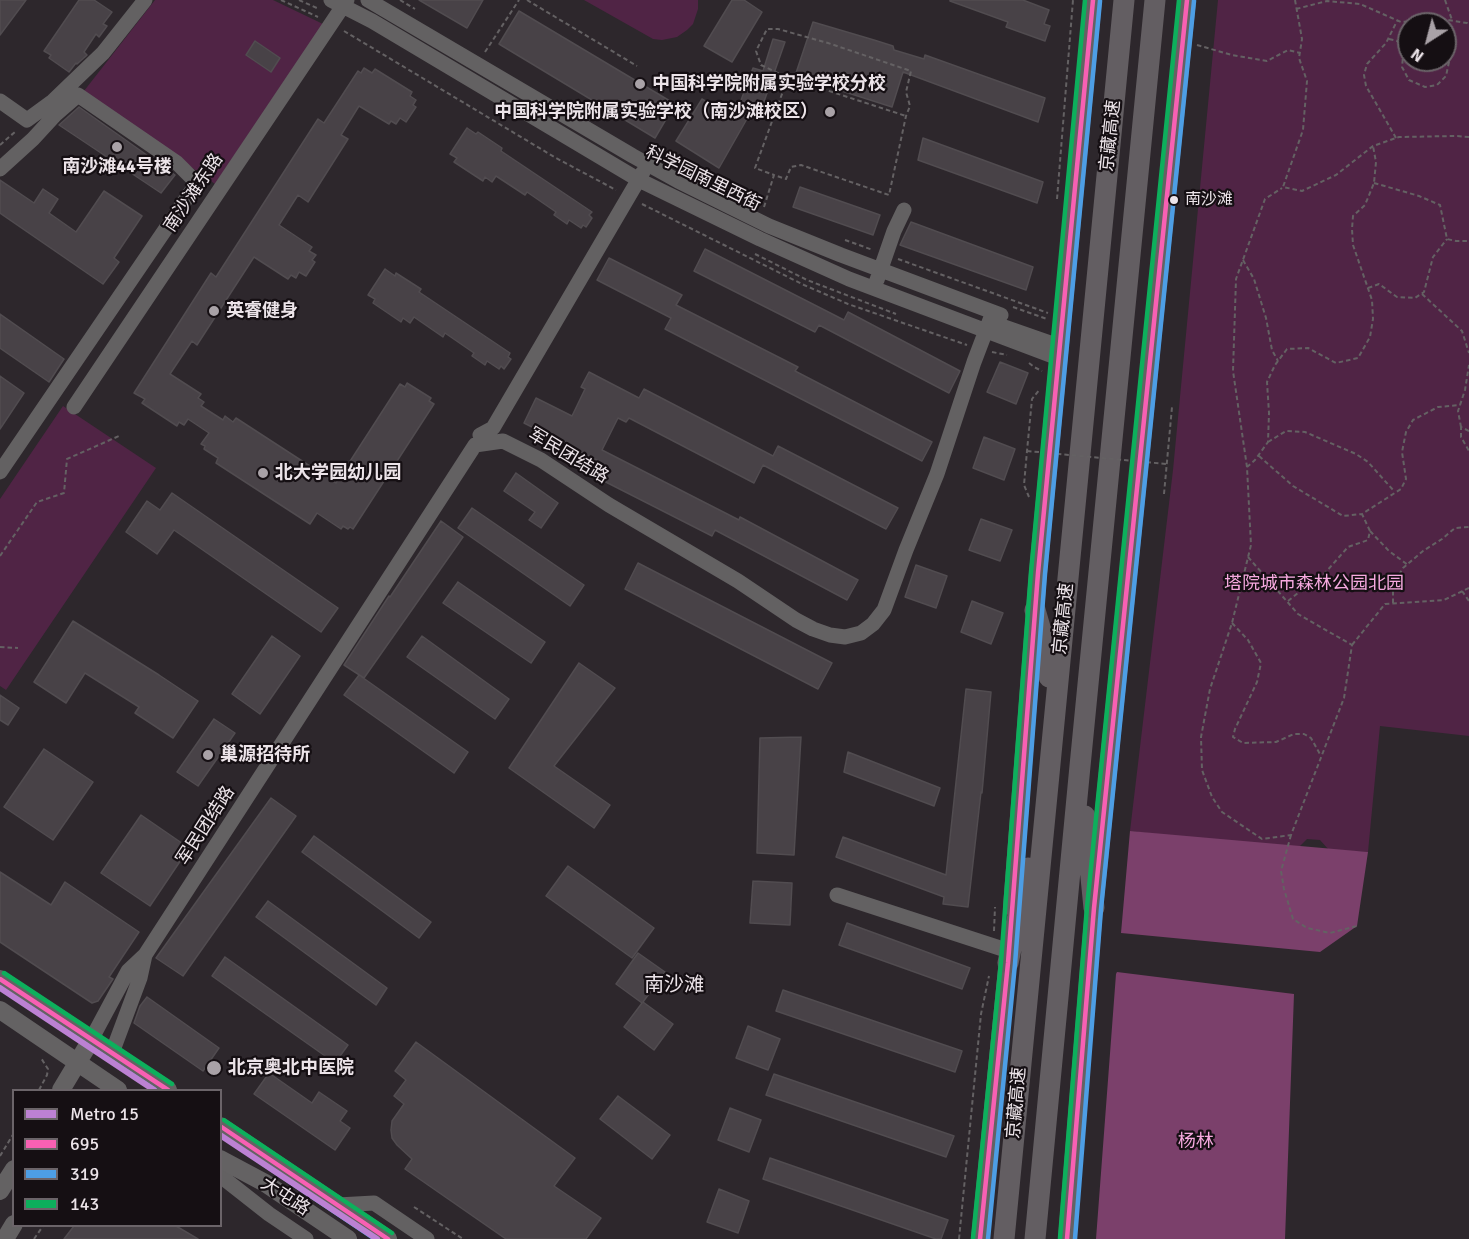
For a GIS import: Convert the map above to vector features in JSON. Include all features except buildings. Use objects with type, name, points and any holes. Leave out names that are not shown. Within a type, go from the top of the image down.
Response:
[{"type":"highway","name":"京藏高速","points":[[1004,1239],[1124,0]]},
{"type":"highway","name":"京藏高速","points":[[1035,1239],[1155,0]]},
{"type":"highway","points":[[1153,27],[1163,0]]},
{"type":"highway","points":[[1035,610],[1045,645],[1055,706]]},
{"type":"highway","points":[[1080,766],[1094,908]]},
{"type":"highway","points":[[1002,962],[1049,767]]},
{"type":"main road","points":[[980,1239],[1002,962],[1093,0]]},
{"type":"main road","points":[[1067,1239],[1094,908],[1187,0]]},
{"type":"main road","points":[[0,979],[166,1089]]},
{"type":"main road","points":[[0,1010],[77,1064],[95,1084],[114,1089]]},
{"type":"main road","points":[[62,1089],[91,1040]]},
{"type":"main road","points":[[95,1084],[112,1053]]},
{"type":"main road","name":"大屯路","points":[[222,1127],[388,1239]]},
{"type":"main road","name":"大屯路","points":[[222,1162],[265,1183],[348,1239]]},
{"type":"main road","points":[[0,1191],[12,1172]]},
{"type":"street","points":[[0,100],[27,120],[53,101],[103,53],[145,0]]},
{"type":"street","name":"南沙滩东路","points":[[74,407],[343,2]]},
{"type":"street","name":"科学园南里西街","points":[[343,2],[366,5],[643,172],[794,246],[989,321]]},
{"type":"street","points":[[0,169],[78,95],[177,164],[197,183],[0,472]]},
{"type":"street","points":[[480,435],[493,428],[643,172]]},
{"type":"street","points":[[877,279],[904,210]]},
{"type":"street","points":[[989,321],[1059,341]]},
{"type":"street","points":[[989,321],[1059,341]]},
{"type":"street","name":"军民团结路","points":[[91,1040],[128,971],[145,955],[475,445],[503,441],[541,460],[609,505],[738,581],[796,620],[830,635],[845,637],[861,633],[873,624],[884,610],[937,474],[989,321]]},
{"type":"street","points":[[837,895],[1002,962]]},
{"type":"street","name":"军民团结路","points":[[112,1053],[140,978],[145,955]]},
{"type":"street","points":[[222,1166],[228,1181],[269,1214],[306,1239]]},
{"type":"street","points":[[338,1205],[374,1203],[427,1239]]},
{"type":"path","points":[[280,0],[331,23],[556,158],[804,285],[848,304],[979,349],[1010,355]]},
{"type":"path","points":[[484,52],[519,0]]},
{"type":"path","points":[[527,0],[637,66]]},
{"type":"path","points":[[1057,198],[1073,0]]},
{"type":"path","points":[[1291,835],[1262,838],[1222,812],[1212,797],[1202,770],[1201,736],[1210,689],[1232,623],[1251,545],[1247,467],[1233,371],[1236,279],[1266,199],[1283,187],[1303,129],[1307,81],[1299,58],[1302,39],[1294,0]]},
{"type":"path","points":[[1296,9],[1328,1],[1360,4],[1397,21],[1388,39],[1367,64],[1364,75],[1366,86],[1396,138]]},
{"type":"path","points":[[786,77],[786,83],[755,168],[786,179],[791,167],[801,165],[889,195],[910,106],[906,92],[911,72],[828,43],[778,29],[767,29],[756,51],[761,65],[786,77],[906,116]]},
{"type":"path","points":[[1388,39],[1397,41]]},
{"type":"path","points":[[1183,40],[1232,55],[1267,61],[1288,50],[1300,53]]},
{"type":"path","points":[[1405,72],[1409,80],[1425,87],[1437,85],[1447,72]]},
{"type":"path","points":[[0,145],[27,120]]},
{"type":"path","points":[[1283,187],[1302,191],[1336,175],[1373,146],[1396,138],[1469,137]]},
{"type":"path","points":[[1268,442],[1267,382],[1287,349],[1308,348],[1336,363],[1359,358],[1370,338],[1373,319],[1372,300],[1353,245],[1352,228],[1353,216],[1365,205],[1374,183],[1376,162],[1373,146]]},
{"type":"path","points":[[763,209],[774,175]]},
{"type":"path","points":[[1374,183],[1419,196],[1440,205],[1447,239]]},
{"type":"path","points":[[841,238],[874,250]]},
{"type":"path","points":[[1447,239],[1469,241]]},
{"type":"path","points":[[1368,288],[1379,284],[1397,297],[1415,298],[1424,292],[1433,256],[1447,239]]},
{"type":"path","points":[[896,258],[1048,313]]},
{"type":"path","points":[[1243,260],[1254,279],[1266,318],[1272,350],[1278,361]]},
{"type":"path","points":[[1421,294],[1462,331],[1469,353]]},
{"type":"path","points":[[1012,306],[1059,341]]},
{"type":"path","points":[[1026,360],[1044,372]]},
{"type":"path","points":[[1469,365],[1465,390],[1458,411],[1461,437],[1469,451]]},
{"type":"path","points":[[1031,502],[1024,485],[1032,399],[1043,385]]},
{"type":"path","points":[[1258,455],[1293,486],[1343,516],[1362,514],[1401,489],[1406,479],[1402,452],[1406,432],[1413,420],[1438,407],[1460,405]]},
{"type":"path","points":[[1164,494],[1172,407]]},
{"type":"path","points":[[1461,427],[1469,431]]},
{"type":"path","points":[[1247,467],[1268,442],[1286,431],[1305,432],[1356,454],[1368,462],[1395,492]]},
{"type":"path","points":[[0,556],[37,502],[63,494],[67,459],[119,436]]},
{"type":"path","points":[[1027,451],[1166,464]]},
{"type":"path","points":[[1362,514],[1370,531],[1389,551],[1408,565]]},
{"type":"path","points":[[1393,603],[1393,585],[1403,568],[1455,528],[1469,527]]},
{"type":"path","points":[[1288,602],[1308,585],[1317,582],[1348,547],[1368,540],[1370,531]]},
{"type":"path","points":[[1248,557],[1298,614],[1352,645]]},
{"type":"path","points":[[1357,926],[1329,933],[1307,928],[1293,919],[1281,871],[1291,835],[1344,699],[1352,645],[1385,604],[1444,600],[1469,588]]},
{"type":"path","points":[[1462,591],[1469,601]]},
{"type":"path","points":[[1232,623],[1248,640],[1261,663],[1257,682],[1233,737],[1243,743],[1276,742],[1294,734],[1304,734],[1311,738],[1321,756]]},
{"type":"path","points":[[0,647],[18,648]]},
{"type":"path","points":[[959,1239],[981,1014],[1002,962]]},
{"type":"path","points":[[40,1056],[48,1069],[45,1081],[40,1089]]},
{"type":"path","points":[[0,1156],[12,1136]]},
{"type":"path","points":[[414,1206],[463,1239]]},
{"type":"green space","points":[[155,0],[273,0],[323,24],[215,184],[84,91]]},
{"type":"green space","points":[[584,0],[698,0],[698,9],[693,24],[687,30],[677,37],[662,40],[653,39]]},
{"type":"green space","name":"塔院城市森林公园北园","points":[[1218,0],[1469,0],[1469,736],[1380,726],[1368,852],[1329,850],[1320,840],[1307,839],[1296,850],[1130,831],[1173,470]]},
{"type":"green space","points":[[63,406],[156,468],[6,690],[0,686],[0,499]]},
{"type":"green space","points":[[1130,831],[1368,852],[1357,926],[1320,952],[1121,933]]},
{"type":"green space","name":"杨林","points":[[1117,972],[1294,994],[1285,1239],[1096,1239]]},
{"type":"metro line","name":"15","points":[[0,988],[152,1089]]},
{"type":"metro line","name":"15","points":[[222,1136],[377,1239]]},
{"type":"transit line","name":"143","points":[[973,1238],[1001,962],[1031,572],[1085,0]]},
{"type":"transit line","name":"695","points":[[980,1239],[1008,963],[1038,573],[1093,0]]},
{"type":"transit line","name":"143","points":[[1060,1238],[1087,907],[1179,0]]},
{"type":"transit line","name":"695","points":[[1067,1239],[1094,908],[1187,0]]},
{"type":"transit line","name":"319","points":[[988,1239],[1015,964],[1045,574],[1100,1]]},
{"type":"transit line","name":"319","points":[[1075,1239],[1101,909],[1194,1]]},
{"type":"transit line","name":"143","points":[[4,973],[172,1084]]},
{"type":"transit line","name":"695","points":[[0,979],[166,1089]]},
{"type":"transit line","name":"319","points":[[0,988],[153,1089]]},
{"type":"transit line","name":"143","points":[[224,1120],[392,1233]]},
{"type":"transit line","name":"695","points":[[222,1127],[388,1239]]},
{"type":"transit line","name":"319","points":[[222,1136],[375,1239]]},
{"type":"place","name":"中国科学院附属实验学校分校","points":[[640,84]]},
{"type":"place","name":"中国科学院附属实验学校（南沙滩校区）","points":[[830,112]]},
{"type":"place","name":"南沙滩44号楼","points":[[117,147]]},
{"type":"place","name":"南沙滩","points":[[1174,200]]},
{"type":"place","name":"英睿健身","points":[[214,311]]},
{"type":"place","name":"北大学园幼儿园","points":[[263,473]]},
{"type":"place","name":"巢源招待所","points":[[208,755]]},
{"type":"place","name":"北京奥北中医院","points":[[214,1068]]},
{"type":"district","name":"南沙滩","points":[[674,986]]}]
